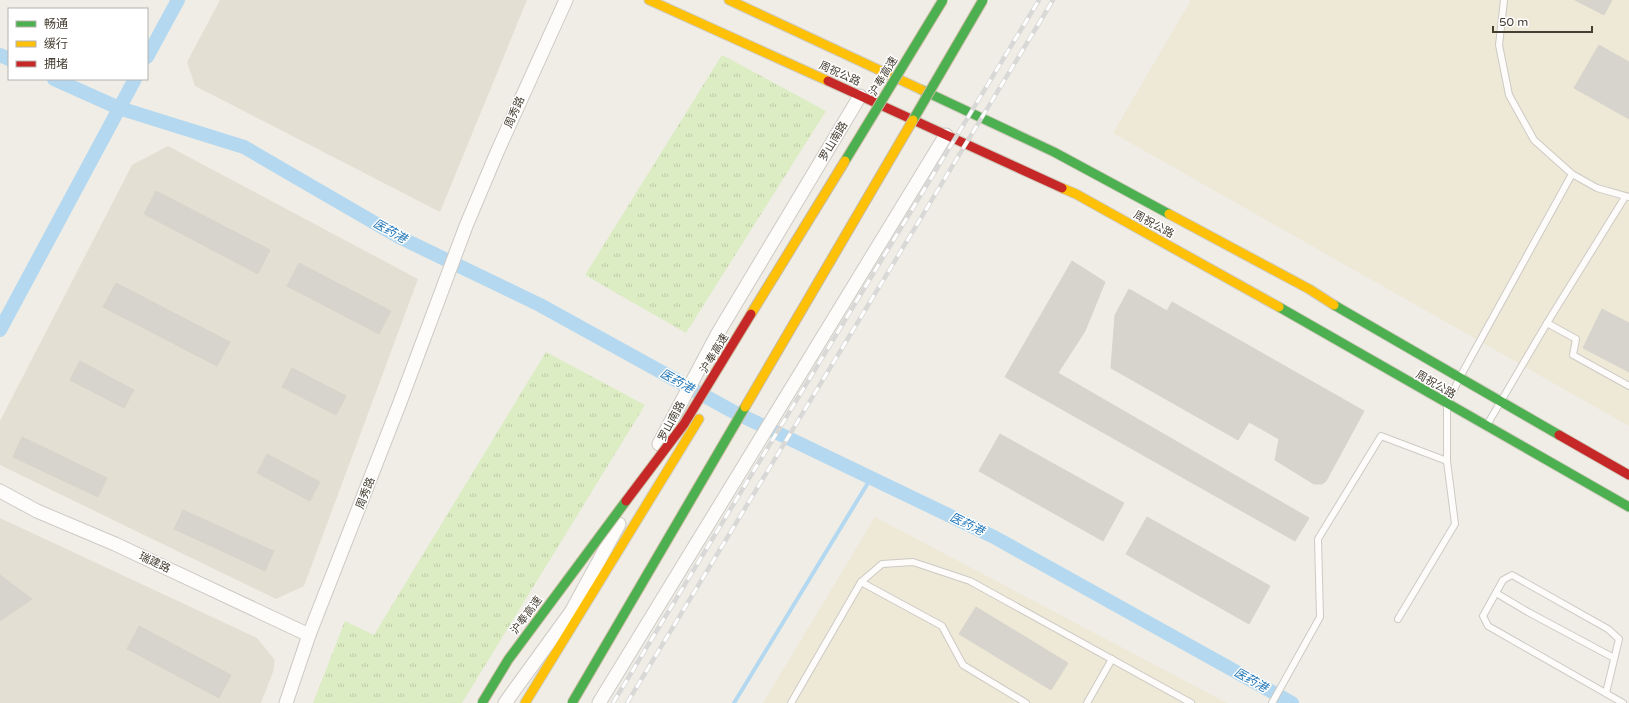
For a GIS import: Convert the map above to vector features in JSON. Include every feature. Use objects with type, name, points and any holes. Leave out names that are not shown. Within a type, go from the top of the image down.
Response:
[{"type":"main road","name":"周祝公路","points":[[649,0],[1076,194],[1629,507]]},
{"type":"main road","name":"周祝公路","points":[[728,0],[1054,152],[1308,289],[1364,323],[1629,475]]},
{"type":"main road","points":[[799,254],[901,81],[944,0]]},
{"type":"main road","name":"沪奉高速","points":[[482,703],[508,660],[684,424],[944,0]]},
{"type":"main road","points":[[572,703],[983,0]]},
{"type":"main road","points":[[563,703],[722,443],[931,94],[992,0]]},
{"type":"main road","name":"罗山南路","points":[[525,703],[705,409]]},
{"type":"street","name":"周秀路","points":[[286,703],[309,635],[466,226],[498,150],[566,0]]},
{"type":"street","name":"罗山南路","points":[[505,703],[571,612],[613,538],[672,418],[709,349],[760,261],[860,96]]},
{"type":"street","points":[[599,703],[946,135]]},
{"type":"street","name":"瑞建路","points":[[0,491],[37,511],[115,544],[309,635]]},
{"type":"lane","points":[[1486,426],[1547,323],[1627,197],[1598,188],[1572,174],[1534,140],[1509,95],[1499,45],[1504,0]]},
{"type":"lane","points":[[1398,619],[1455,524],[1447,461],[1447,404],[1460,377],[1572,174]]},
{"type":"lane","points":[[1547,323],[1576,339],[1573,354],[1629,386]]},
{"type":"lane","points":[[1272,703],[1320,616],[1318,539],[1381,436],[1447,461]]},
{"type":"lane","points":[[791,703],[861,582],[882,564],[913,562],[970,581],[1191,703]]},
{"type":"lane","points":[[1606,692],[1619,639],[1608,629],[1512,575],[1504,580],[1483,616],[1488,626],[1623,703]]},
{"type":"lane","points":[[861,582],[942,626],[963,665],[1026,703]]},
{"type":"lane","points":[[1496,593],[1528,612],[1614,658]]},
{"type":"lane","points":[[1087,703],[1112,659]]},
{"type":"lane","points":[[1012,703],[1016,697]]},
{"type":"shaded area","points":[[220,0],[527,0],[440,212],[195,86],[187,62]]},
{"type":"shaded area","points":[[1191,0],[1629,0],[1629,426],[1113,133]]},
{"type":"shaded area","points":[[168,146],[418,279],[304,586],[276,599],[0,465],[0,421],[132,165]]},
{"type":"shaded area","points":[[875,517],[1227,703],[763,703]]},
{"type":"shaded area","points":[[0,518],[257,638],[275,660],[273,672],[261,703],[0,703]]},
{"type":"green space","points":[[722,55],[826,111],[686,333],[585,275]]},
{"type":"green space","points":[[546,352],[645,405],[462,703],[313,703],[345,621],[374,635]]},
{"type":"building","points":[[1575,0],[1612,0],[1604,15]]},
{"type":"building","points":[[1599,45],[1629,62],[1629,119],[1574,88]]},
{"type":"building","points":[[156,191],[270,250],[258,274],[144,214]]},
{"type":"building","points":[[1072,261],[1105,282],[1085,331],[1058,373],[1309,518],[1295,541],[1005,377]]},
{"type":"building","points":[[299,263],[391,311],[379,334],[287,286]]},
{"type":"building","points":[[116,283],[230,342],[217,366],[103,307]]},
{"type":"building","points":[[1129,289],[1167,311],[1172,302],[1364,411],[1326,481],[1322,484],[1314,484],[1275,460],[1279,439],[1249,422],[1238,440],[1111,368],[1115,315]]},
{"type":"building","points":[[1602,309],[1629,323],[1629,372],[1583,348]]},
{"type":"building","points":[[80,361],[134,390],[124,408],[70,380]]},
{"type":"building","points":[[292,368],[346,396],[336,415],[282,387]]},
{"type":"building","points":[[1000,434],[1124,503],[1103,541],[979,471]]},
{"type":"building","points":[[22,437],[107,478],[98,497],[13,457]]},
{"type":"building","points":[[267,454],[320,482],[310,501],[257,473]]},
{"type":"building","points":[[183,510],[274,551],[265,571],[174,529]]},
{"type":"building","points":[[1147,517],[1270,586],[1249,624],[1126,554]]},
{"type":"building","points":[[0,575],[32,599],[0,621]]},
{"type":"building","points":[[976,607],[1068,663],[1051,690],[959,634]]},
{"type":"building","points":[[139,626],[231,675],[219,698],[127,649]]},
{"type":"waterway","points":[[148,55],[178,0]]},
{"type":"waterway","name":"医药港","points":[[0,55],[8,59]]},
{"type":"waterway","name":"医药港","points":[[56,80],[119,108],[244,147],[399,237],[540,305],[732,411],[994,537],[1292,703]]},
{"type":"waterway","points":[[0,330],[134,80]]},
{"type":"waterway","points":[[734,703],[871,478]]},
{"type":"railway","points":[[613,703],[1039,0]]},
{"type":"railway","points":[[627,703],[1053,0]]},
{"type":"traffic: fast","points":[[845,161],[943,0]]},
{"type":"traffic: fast","points":[[913,120],[983,0]]},
{"type":"traffic: fast","points":[[922,90],[1054,152],[1169,214]]},
{"type":"traffic: fast","points":[[1334,305],[1559,435]]},
{"type":"traffic: fast","points":[[1279,307],[1629,507]]},
{"type":"traffic: fast","points":[[572,703],[745,407]]},
{"type":"traffic: fast","points":[[482,703],[508,660],[626,501]]},
{"type":"traffic: slow","points":[[649,0],[828,81]]},
{"type":"traffic: slow","points":[[729,0],[922,90]]},
{"type":"traffic: slow","points":[[745,407],[913,120]]},
{"type":"traffic: slow","points":[[751,314],[845,161]]},
{"type":"traffic: slow","points":[[1062,188],[1076,194],[1279,307]]},
{"type":"traffic: slow","points":[[1169,214],[1309,289],[1334,305]]},
{"type":"traffic: slow","points":[[525,703],[699,419]]},
{"type":"traffic: jam","points":[[828,81],[1062,188]]},
{"type":"traffic: jam","points":[[626,501],[684,424],[751,314]]},
{"type":"traffic: jam","points":[[1559,435],[1629,475]]}]
